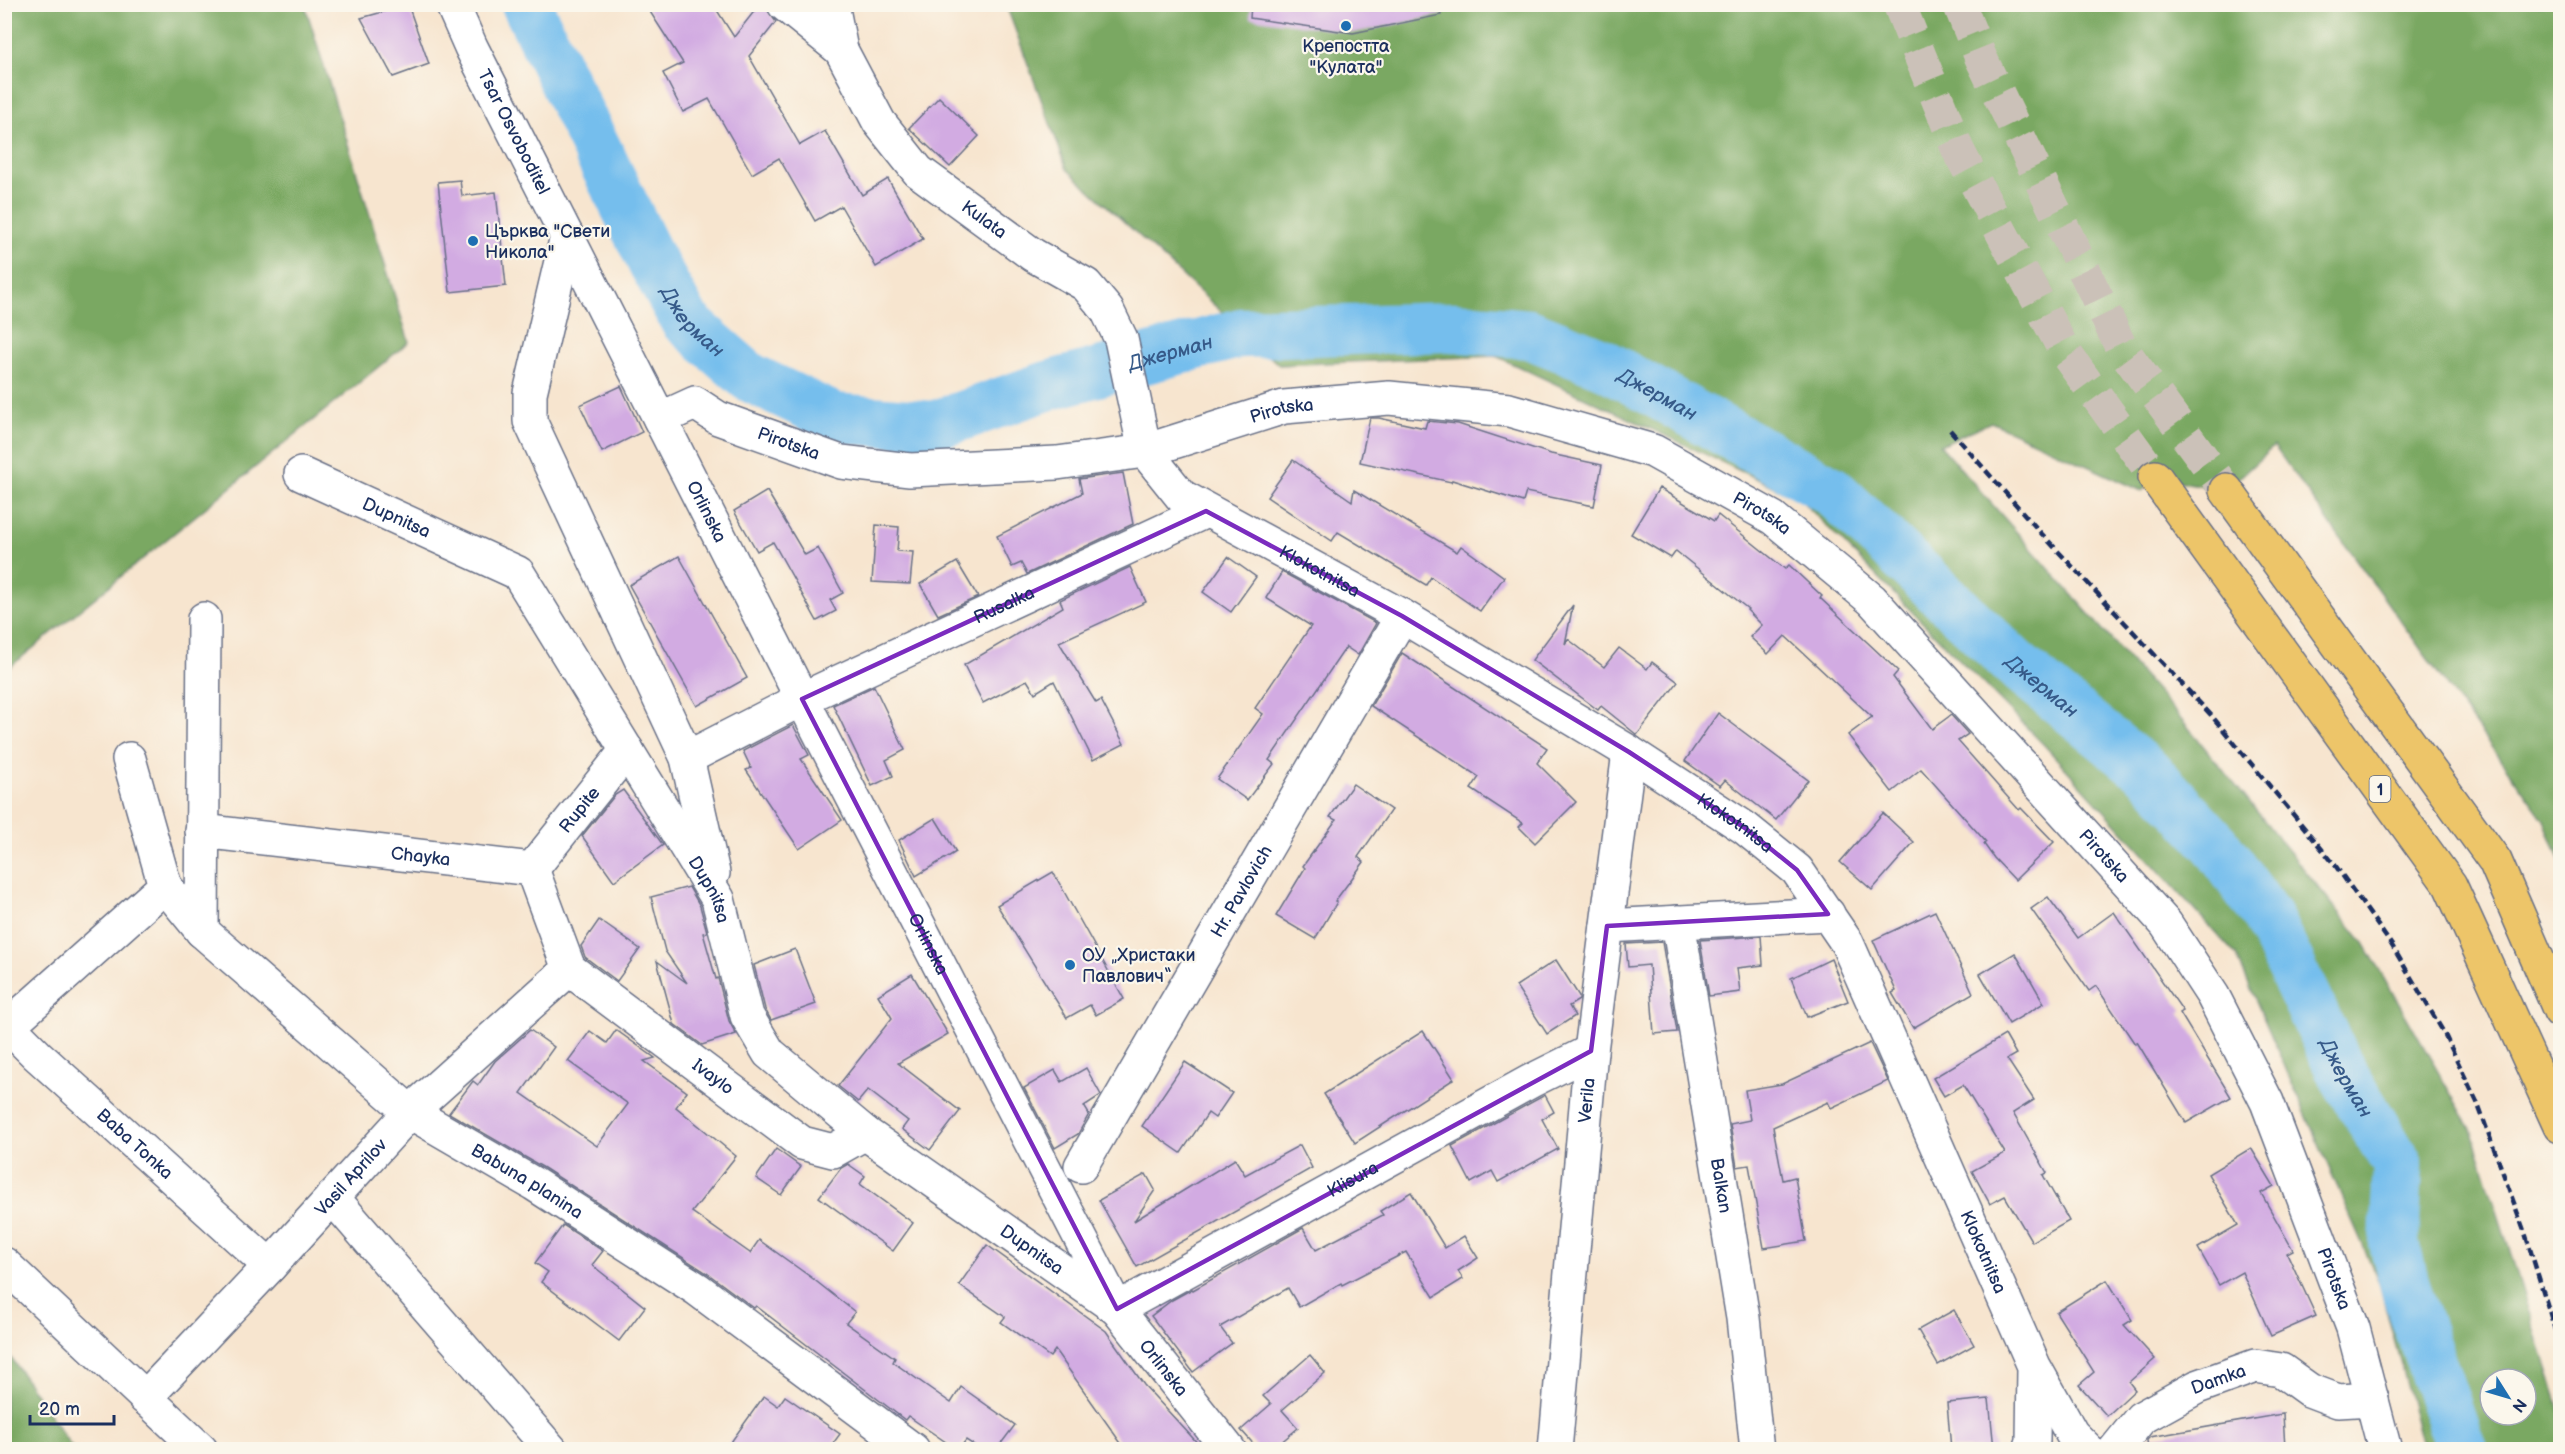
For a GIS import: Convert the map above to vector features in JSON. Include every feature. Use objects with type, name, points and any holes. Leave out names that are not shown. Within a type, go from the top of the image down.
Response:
[{"type":"main road","name":"1","points":[[2155,477],[2450,885],[2560,1126]]},
{"type":"main road","points":[[2226,490],[2495,861],[2560,1011]]},
{"type":"street","name":"Tsar Osvoboditel","points":[[452,4],[660,419]]},
{"type":"street","points":[[784,4],[841,50]]},
{"type":"street","name":"Kulata","points":[[832,4],[841,50],[879,122],[918,171],[1033,255],[1086,285],[1107,310],[1121,339],[1142,436]]},
{"type":"street","points":[[567,236],[530,393],[530,421],[687,758],[718,899]]},
{"type":"street","name":"Pirotska","points":[[660,419],[695,403],[718,418],[841,462],[910,470],[1057,463],[1142,436],[1284,407],[1389,398],[1498,408],[1653,451],[1773,518],[1872,600],[2166,924],[2213,996],[2267,1102],[2353,1328],[2385,1449]]},
{"type":"street","name":"Orlinska","points":[[660,419],[1117,1309],[1229,1449]]},
{"type":"street","name":"Klokotnitsa","points":[[1142,436],[1180,496],[1402,616],[1629,753],[1745,828],[1797,870],[1847,943],[2034,1366],[2072,1434],[2088,1449]]},
{"type":"street","name":"Dupnitsa","points":[[302,474],[518,573],[718,899],[747,1017],[769,1053],[865,1133],[1117,1309]]},
{"type":"street","name":"Rusalka","points":[[687,758],[802,699],[1206,511]]},
{"type":"street","name":"Hr. Pavlovich","points":[[1081,1166],[1402,616]]},
{"type":"street","points":[[202,931],[204,619]]},
{"type":"street","name":"Rupite","points":[[532,869],[627,750]]},
{"type":"street","name":"Verila","points":[[1555,1449],[1592,1051],[1629,753]]},
{"type":"street","points":[[6,1021],[165,886],[129,759]]},
{"type":"street","name":"Chayka","points":[[202,831],[532,869]]},
{"type":"street","points":[[532,869],[569,969]]},
{"type":"street","name":"Babuna planina","points":[[165,886],[202,931],[410,1112],[534,1184],[697,1289],[913,1449]]},
{"type":"street","points":[[1607,926],[1828,914]]},
{"type":"street","name":"Balkan","points":[[1678,922],[1743,1318],[1757,1449]]},
{"type":"street","name":"Vasil Aprilov","points":[[145,1398],[270,1266],[410,1112],[569,969]]},
{"type":"street","name":"Ivaylo","points":[[569,969],[802,1143],[833,1151],[865,1133]]},
{"type":"street","name":"Baba Tonka","points":[[6,1021],[37,1055],[270,1266]]},
{"type":"street","name":"Klisura","points":[[1117,1309],[1531,1082],[1592,1051]]},
{"type":"street","points":[[332,1197],[551,1449]]},
{"type":"street","points":[[4,1264],[201,1449]]},
{"type":"street","points":[[2030,1449],[2033,1441],[2034,1366]]},
{"type":"street","name":"Damka","points":[[2115,1449],[2141,1418],[2197,1387],[2255,1366],[2281,1370],[2309,1390],[2338,1401],[2372,1399]]},
{"type":"highlighted area","points":[[1206,511],[1402,616],[1629,752],[1745,828],[1797,870],[1828,914],[1607,926],[1591,1051],[1117,1309],[802,699]]},
{"type":"green space","points":[[5,4],[305,5],[409,342],[5,671]]},
{"type":"green space","points":[[1006,5],[2560,5],[2560,861],[2544,820],[2274,446],[2226,490],[2155,477],[2142,491],[1991,422],[1940,445],[2183,721],[2364,943],[2471,1129],[2560,1409],[2560,1449],[2423,1449],[2379,1282],[2236,955],[2044,745],[1800,499],[1496,356],[1279,365],[1067,169]]},
{"type":"green space","points":[[5,1349],[73,1449],[5,1449]]},
{"type":"building","points":[[645,4],[713,4],[734,37],[760,4],[766,8],[776,22],[749,56],[800,145],[825,131],[862,195],[888,179],[923,239],[876,267],[841,206],[815,221],[779,158],[752,174],[709,99],[683,112],[663,73],[683,63]]},
{"type":"building","name":"Крепостта \"Кулата\"","points":[[1251,4],[1440,4],[1441,15],[1353,33],[1250,18]]},
{"type":"building","points":[[408,5],[429,64],[393,77],[361,18]]},
{"type":"building","points":[[939,97],[979,136],[950,167],[909,128]]},
{"type":"building","name":"Църква \"Свети Никола\"","points":[[460,180],[462,196],[496,192],[506,286],[450,292],[438,182]]},
{"type":"building","points":[[621,386],[642,432],[602,452],[580,405]]},
{"type":"building","points":[[1370,418],[1425,428],[1427,421],[1458,424],[1551,454],[1602,465],[1594,506],[1526,492],[1523,502],[1452,480],[1451,482],[1360,462]]},
{"type":"building","points":[[1293,460],[1352,501],[1354,490],[1457,552],[1461,546],[1504,577],[1480,611],[1431,577],[1426,585],[1338,532],[1332,541],[1267,497]]},
{"type":"building","points":[[1123,473],[1133,524],[1027,574],[1021,563],[1012,567],[997,536],[1082,493],[1079,479]]},
{"type":"building","points":[[1659,488],[1714,521],[1718,515],[1785,569],[1789,565],[1822,596],[1820,598],[1898,671],[1893,677],[1932,729],[1951,715],[1968,734],[1958,741],[2019,810],[2021,808],[2054,842],[2015,880],[1994,858],[1984,844],[1986,842],[1921,769],[1892,792],[1848,735],[1872,717],[1785,636],[1768,654],[1750,637],[1762,625],[1748,609],[1676,551],[1671,558],[1631,534]]},
{"type":"building","points":[[767,491],[805,555],[818,548],[843,593],[830,600],[836,611],[817,621],[773,542],[757,551],[734,511]]},
{"type":"building","points":[[876,525],[899,527],[897,551],[913,552],[910,584],[872,582]]},
{"type":"building","points":[[679,556],[747,678],[697,706],[629,585]]},
{"type":"building","points":[[1228,557],[1256,577],[1231,612],[1203,592]]},
{"type":"building","points":[[957,562],[978,597],[938,615],[920,584]]},
{"type":"building","points":[[1130,567],[1146,602],[1059,642],[1096,703],[1101,700],[1124,744],[1093,760],[1054,681],[1035,693],[1027,680],[983,703],[964,665],[1063,607],[1060,600]]},
{"type":"building","points":[[1282,572],[1376,623],[1358,655],[1346,647],[1269,760],[1274,764],[1247,800],[1217,779],[1263,714],[1255,708],[1311,626],[1266,598]]},
{"type":"building","points":[[1573,605],[1565,644],[1568,639],[1604,667],[1619,648],[1647,669],[1652,662],[1678,682],[1637,735],[1601,706],[1598,710],[1532,660]]},
{"type":"building","points":[[1402,653],[1547,748],[1537,763],[1576,802],[1535,843],[1519,827],[1523,823],[1471,789],[1479,777],[1371,706]]},
{"type":"building","points":[[874,686],[905,750],[886,760],[893,776],[872,786],[833,705]]},
{"type":"building","points":[[1718,713],[1808,780],[1776,820],[1725,780],[1720,786],[1685,761]]},
{"type":"building","points":[[793,725],[809,755],[801,759],[842,820],[799,849],[746,770],[751,768],[743,751]]},
{"type":"building","points":[[1353,784],[1391,810],[1358,857],[1364,862],[1335,901],[1337,902],[1315,939],[1276,916],[1305,868],[1303,866],[1336,820],[1330,817]]},
{"type":"building","points":[[623,790],[663,845],[614,881],[582,836],[615,795]]},
{"type":"building","points":[[1883,813],[1914,842],[1872,890],[1840,862]]},
{"type":"building","points":[[935,818],[956,852],[916,876],[899,840]]},
{"type":"building","points":[[1053,872],[1124,999],[1096,1015],[1090,1005],[1067,1018],[997,905]]},
{"type":"building","points":[[689,887],[700,906],[707,932],[703,933],[729,1021],[736,1034],[702,1045],[674,1024],[657,961],[687,983],[665,951],[651,897]]},
{"type":"building","points":[[2048,897],[2078,938],[2114,912],[2183,1011],[2180,1013],[2231,1097],[2186,1123],[2137,1042],[2135,1044],[2096,986],[2089,991],[2031,909]]},
{"type":"building","points":[[1935,911],[1973,993],[1913,1028],[1892,993],[1896,991],[1873,940]]},
{"type":"building","points":[[599,920],[640,949],[617,981],[585,957],[581,946]]},
{"type":"building","points":[[1761,936],[1763,965],[1737,968],[1740,992],[1709,996],[1700,940]]},
{"type":"building","points":[[1662,942],[1677,1032],[1654,1034],[1649,965],[1628,967],[1626,944]]},
{"type":"building","points":[[795,949],[816,1004],[771,1020],[765,1009],[754,965]]},
{"type":"building","points":[[2015,953],[2044,1003],[2009,1024],[1980,974]]},
{"type":"building","points":[[1831,959],[1848,1001],[1807,1017],[1791,978]]},
{"type":"building","points":[[1556,960],[1579,996],[1579,1000],[1569,1006],[1575,1016],[1547,1034],[1516,986]]},
{"type":"building","points":[[912,974],[948,1034],[898,1063],[960,1111],[930,1150],[902,1129],[908,1121],[868,1090],[858,1102],[838,1086],[892,1018],[878,995]]},
{"type":"building","points":[[530,1030],[554,1047],[521,1093],[597,1146],[628,1104],[568,1061],[590,1031],[607,1043],[616,1030],[655,1058],[644,1061],[687,1092],[676,1107],[736,1156],[692,1212],[750,1253],[759,1240],[812,1278],[855,1312],[846,1323],[895,1358],[893,1362],[951,1403],[961,1387],[1015,1425],[997,1449],[980,1449],[966,1440],[959,1449],[956,1449],[908,1416],[905,1420],[756,1306],[754,1308],[707,1273],[544,1168],[449,1113],[473,1081],[478,1085],[495,1061]]},
{"type":"building","points":[[1423,1031],[1454,1079],[1355,1143],[1324,1094]]},
{"type":"building","points":[[2005,1035],[2016,1054],[2007,1059],[2034,1100],[2013,1113],[2047,1173],[2043,1175],[2069,1221],[2032,1242],[2005,1196],[1990,1204],[1972,1171],[2005,1153],[1963,1085],[1944,1096],[1933,1078]]},
{"type":"building","points":[[1870,1043],[1888,1081],[1831,1108],[1828,1102],[1773,1127],[1783,1180],[1795,1177],[1806,1241],[1764,1248],[1749,1165],[1737,1167],[1730,1124],[1750,1120],[1745,1090],[1782,1084]]},
{"type":"building","points":[[1185,1062],[1232,1093],[1215,1118],[1208,1113],[1181,1153],[1142,1126]]},
{"type":"building","points":[[1086,1068],[1101,1095],[1084,1106],[1089,1114],[1078,1134],[1055,1148],[1024,1088],[1055,1070],[1062,1082]]},
{"type":"building","points":[[1545,1095],[1554,1112],[1542,1119],[1558,1149],[1498,1182],[1492,1171],[1471,1183],[1452,1146]]},
{"type":"building","points":[[1300,1145],[1312,1168],[1137,1267],[1099,1200],[1146,1174],[1155,1190],[1134,1221],[1235,1159],[1245,1175]]},
{"type":"building","points":[[2251,1148],[2274,1186],[2261,1193],[2293,1250],[2287,1253],[2316,1316],[2271,1336],[2242,1272],[2219,1285],[2198,1248],[2238,1225],[2208,1174]]},
{"type":"building","points":[[776,1149],[801,1167],[781,1195],[756,1178]]},
{"type":"building","points":[[848,1164],[865,1176],[860,1184],[913,1223],[893,1251],[819,1197],[841,1168]]},
{"type":"building","points":[[1411,1192],[1445,1248],[1464,1236],[1478,1258],[1458,1271],[1463,1279],[1434,1297],[1406,1252],[1342,1285],[1341,1283],[1299,1307],[1288,1288],[1220,1327],[1232,1343],[1193,1372],[1151,1316],[1172,1300],[1303,1228],[1316,1250],[1383,1215],[1380,1211]]},
{"type":"building","points":[[563,1225],[603,1251],[592,1265],[645,1307],[619,1341],[541,1282],[548,1272],[535,1263]]},
{"type":"building","points":[[987,1245],[1106,1331],[1144,1385],[1203,1449],[1125,1449],[1055,1350],[1050,1357],[1001,1322],[1005,1317],[959,1285]]},
{"type":"building","points":[[2107,1280],[2132,1320],[2124,1325],[2155,1359],[2129,1382],[2135,1390],[2107,1416],[2079,1385],[2094,1372],[2056,1312]]},
{"type":"building","points":[[1954,1310],[1974,1345],[1938,1365],[1918,1330]]},
{"type":"building","points":[[1310,1355],[1325,1373],[1282,1410],[1298,1428],[1273,1449],[1258,1449],[1241,1430],[1271,1404],[1263,1396]]},
{"type":"building","points":[[764,1396],[778,1406],[785,1396],[840,1434],[829,1449],[726,1449]]},
{"type":"building","points":[[1989,1399],[1994,1449],[1951,1449],[1947,1403]]},
{"type":"building","points":[[2283,1414],[2285,1449],[2148,1449],[2147,1440],[2150,1437]]},
{"type":"waterway","name":"Джерман","points":[[526,4],[650,258],[685,321],[749,377],[835,418],[933,426],[1047,386],[1241,333],[1453,327],[1529,334],[1602,363],[1832,491],[2014,663],[2151,775],[2216,845],[2267,916],[2341,1071],[2398,1165],[2394,1243],[2407,1293],[2462,1450]]},
{"type":"tunnel","points":[[1899,4],[1958,150],[2066,354],[2155,477]]},
{"type":"tunnel","points":[[1959,4],[1981,58],[2121,347],[2226,490]]},
{"type":"railway","points":[[1950,430],[2041,533],[2211,715],[2335,865],[2391,944],[2444,1033],[2477,1102],[2526,1236],[2560,1346]]},
{"type":"place","name":"Крепостта \"Кулата\"","points":[[1346,26]]},
{"type":"place","name":"Църква \"Свети Никола\"","points":[[473,241]]},
{"type":"place","name":"ОУ „Христаки Павлович“","points":[[1070,965]]}]
